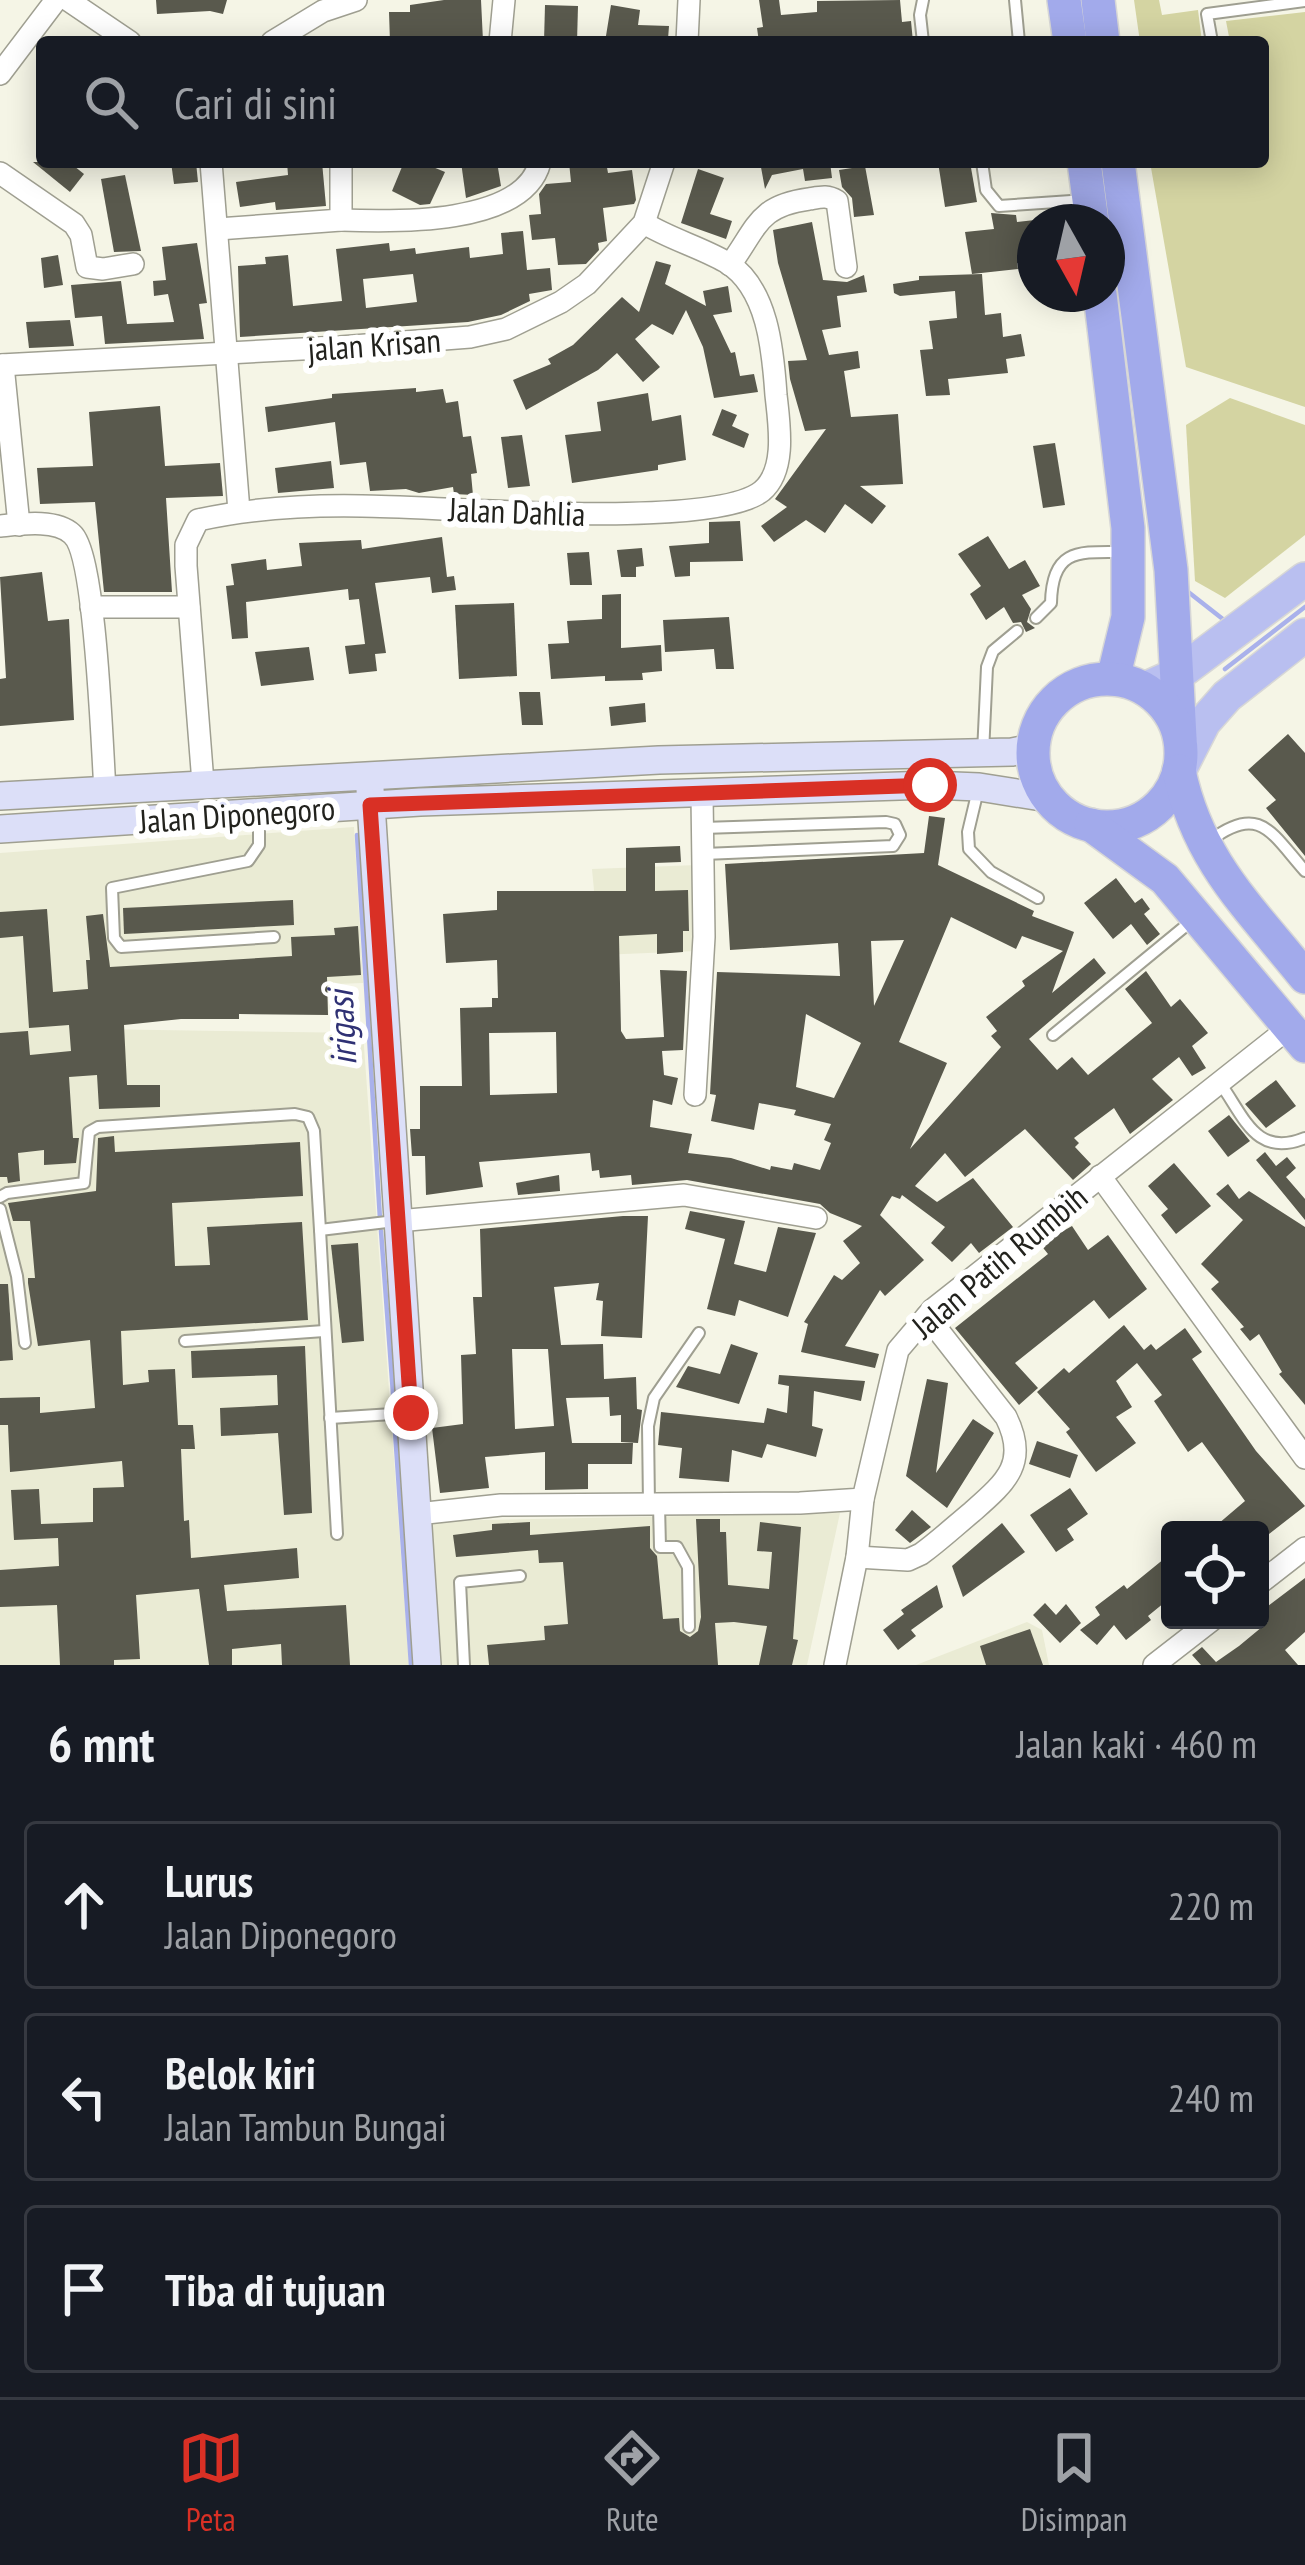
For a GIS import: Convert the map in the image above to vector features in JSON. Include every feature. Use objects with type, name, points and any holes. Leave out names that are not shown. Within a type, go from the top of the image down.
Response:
[{"type":"highway","points":[[1064,0],[1069,36]]},
{"type":"highway","points":[[1098,0],[1102,36]]},
{"type":"highway","points":[[1085,168],[1089,204]]},
{"type":"highway","points":[[1089,824],[1138,820],[1164,800],[1180,754],[1164,520],[1119,168]]},
{"type":"highway","points":[[1102,312],[1128,540],[1129,684]]},
{"type":"highway","points":[[1128,540],[1164,520]]},
{"type":"highway","points":[[1298,1037],[1151,867],[1048,798],[1039,783],[1033,748],[1045,712],[1058,697],[1075,686],[1129,684],[1171,715],[1194,826],[1204,846],[1305,977]]},
{"type":"main road","points":[[1129,684],[1178,674],[1305,579]]},
{"type":"main road","points":[[1180,754],[1227,696],[1305,635]]},
{"type":"main road","name":"Jalan Diponegoro","points":[[0,796],[658,760],[1033,748]]},
{"type":"main road","points":[[369,775],[426,1656]]},
{"type":"main road","name":"Jalan Diponegoro","points":[[0,829],[370,805],[979,787],[1048,798]]},
{"type":"street","points":[[0,74],[56,0]]},
{"type":"street","points":[[68,0],[121,36]]},
{"type":"street","points":[[282,36],[323,11],[356,0]]},
{"type":"street","points":[[501,36],[504,0]]},
{"type":"street","points":[[674,0],[689,0],[687,36]]},
{"type":"street","points":[[212,168],[238,511]]},
{"type":"street","points":[[341,168],[341,220]]},
{"type":"street","points":[[218,229],[341,220],[396,222],[477,209],[526,190],[539,168]]},
{"type":"street","name":"jalan Krisan","points":[[2,365],[226,355],[470,337],[506,329],[587,284],[644,223],[662,168]]},
{"type":"street","points":[[0,173],[74,224],[88,267],[133,264]]},
{"type":"street","points":[[644,223],[730,265],[770,209],[828,196],[838,201],[846,267]]},
{"type":"street","name":"Jalan Dahlia","points":[[203,783],[186,544],[198,520],[238,511],[363,506],[608,514],[744,500],[764,489],[775,472],[779,428],[766,327],[746,282],[730,265]]},
{"type":"street","points":[[2,365],[9,525],[66,529],[85,554],[105,790]]},
{"type":"street","points":[[91,608],[189,607]]},
{"type":"street","points":[[695,1095],[704,937],[702,796]]},
{"type":"street","name":"Jalan Patih Rumbih","points":[[835,1665],[857,1557],[863,1499],[898,1350],[927,1316],[1100,1176],[1220,1083],[1298,1037]]},
{"type":"street","points":[[1100,1176],[1305,1458]]},
{"type":"street","points":[[398,1221],[669,1195],[816,1218]]},
{"type":"street","points":[[857,1557],[908,1560],[921,1554],[1001,1486],[1012,1471],[1015,1434],[1006,1417],[927,1316]]},
{"type":"street","points":[[417,1514],[500,1505],[863,1499]]},
{"type":"street","points":[[1269,1575],[1305,1547]]},
{"type":"street","points":[[1154,1665],[1200,1629]]},
{"type":"lane","points":[[922,36],[923,0]]},
{"type":"lane","points":[[1015,0],[1018,36]]},
{"type":"lane","points":[[1204,0],[1210,36]]},
{"type":"lane","points":[[1207,14],[1305,1]]},
{"type":"lane","points":[[983,168],[986,190],[999,206],[1017,207]]},
{"type":"lane","points":[[1036,619],[1051,603],[1051,582],[1067,556],[1128,540]]},
{"type":"lane","points":[[983,753],[987,667],[994,651],[1017,631]]},
{"type":"lane","points":[[979,787],[968,832],[969,849],[991,872],[1038,898]]},
{"type":"lane","points":[[258,814],[259,845],[248,861],[112,888],[114,938],[121,947],[274,937]]},
{"type":"lane","points":[[1204,846],[1235,823],[1254,821],[1270,831],[1305,871]]},
{"type":"lane","points":[[703,828],[886,822],[895,824],[900,836],[893,846],[704,854]]},
{"type":"lane","points":[[1053,1035],[1197,917]]},
{"type":"lane","points":[[1220,1083],[1262,1140],[1275,1146],[1305,1138]]},
{"type":"lane","points":[[0,1197],[84,1183],[87,1140],[89,1132],[98,1127],[295,1114],[308,1117],[314,1131],[337,1534]]},
{"type":"lane","points":[[0,1209],[17,1276],[25,1342]]},
{"type":"lane","points":[[320,1230],[398,1221]]},
{"type":"lane","points":[[185,1341],[323,1331]]},
{"type":"lane","points":[[689,1627],[688,1567],[677,1547],[659,1547],[648,1426],[653,1398],[699,1333]]},
{"type":"lane","points":[[330,1418],[411,1413]]},
{"type":"lane","points":[[464,1665],[460,1582],[520,1576]]},
{"type":"lane","points":[[426,1656],[462,1644]]},
{"type":"shaded area","points":[[354,827],[363,983],[83,993],[92,1029],[363,1033],[409,1665],[0,1665],[0,853]]},
{"type":"shaded area","points":[[697,865],[696,951],[600,955],[592,869]]},
{"type":"shaded area","points":[[840,1513],[807,1665],[441,1665],[431,1521]]},
{"type":"shaded area","points":[[1027,1622],[1042,1630],[1049,1665],[916,1665]]},
{"type":"green space","points":[[1134,0],[1159,0],[1162,15],[1198,10],[1201,36],[1139,36]]},
{"type":"green space","points":[[1305,12],[1305,407],[1186,367],[1151,168],[1269,168],[1269,36],[1229,36],[1226,21]]},
{"type":"green space","points":[[1230,398],[1305,425],[1305,535],[1225,598],[1195,581],[1186,425]]},
{"type":"building","points":[[156,0],[227,0],[223,14],[157,14]]},
{"type":"building","points":[[481,0],[483,36],[390,36],[389,12],[410,12],[410,5]]},
{"type":"building","points":[[759,0],[779,0],[781,15],[817,12],[817,1],[900,0],[902,22],[911,21],[912,36],[758,36],[757,28],[763,27]]},
{"type":"building","points":[[545,5],[578,6],[577,36],[544,36]]},
{"type":"building","points":[[611,5],[640,10],[638,25],[669,26],[668,36],[606,36]]},
{"type":"building","points":[[40,168],[76,168],[84,174],[70,192]]},
{"type":"building","points":[[172,168],[197,168],[198,182],[174,184]]},
{"type":"building","points":[[287,168],[323,168],[326,206],[276,210],[275,202],[240,207],[236,182],[288,175]]},
{"type":"building","points":[[402,168],[445,172],[430,204],[420,205],[392,191]]},
{"type":"building","points":[[462,168],[498,168],[501,186],[466,198]]},
{"type":"building","points":[[570,168],[607,168],[608,173],[632,170],[636,200],[603,208],[607,241],[598,243],[599,250],[586,264],[558,265],[555,238],[532,240],[529,215],[541,214],[539,194],[546,184],[571,182]]},
{"type":"building","points":[[761,168],[831,168],[832,178],[805,181],[803,169],[772,175],[765,189]]},
{"type":"building","points":[[865,168],[874,215],[854,217],[852,198],[842,187],[839,170]]},
{"type":"building","points":[[939,168],[971,168],[977,202],[945,207]]},
{"type":"building","points":[[698,169],[724,178],[710,214],[732,221],[726,239],[681,223]]},
{"type":"building","points":[[125,175],[141,251],[114,252],[101,179]]},
{"type":"building","points":[[991,213],[1016,215],[1017,269],[972,274],[965,232],[994,229]]},
{"type":"building","points":[[812,222],[823,280],[847,282],[864,275],[867,292],[837,296],[841,327],[822,330],[829,355],[858,351],[860,368],[844,371],[851,417],[898,414],[903,484],[860,486],[886,506],[872,524],[845,504],[825,533],[806,520],[774,542],[761,526],[787,507],[775,499],[826,429],[805,431],[790,379],[788,361],[807,360],[773,230]]},
{"type":"building","points":[[523,231],[527,270],[550,268],[552,290],[529,294],[530,301],[501,315],[468,322],[240,337],[238,266],[266,264],[265,257],[288,255],[293,306],[342,301],[336,249],[389,243],[390,251],[415,248],[416,254],[469,247],[470,258],[503,254],[501,233]],"holes":[[[413,274],[417,302],[366,308],[363,279]]]},
{"type":"building","points":[[197,243],[207,303],[199,304],[204,339],[105,344],[102,316],[75,318],[71,285],[121,281],[127,324],[174,322],[168,294],[154,296],[153,281],[166,280],[162,247]]},
{"type":"building","points":[[58,255],[63,285],[44,288],[41,258]]},
{"type":"building","points":[[656,261],[671,265],[665,284],[706,306],[703,291],[728,286],[732,312],[713,315],[731,353],[735,352],[740,376],[754,374],[758,392],[714,398],[703,347],[686,310],[673,335],[652,324],[635,339],[660,367],[643,382],[617,353],[598,370],[526,410],[513,380],[551,364],[548,359],[573,345],[622,297],[639,312]]},
{"type":"building","points":[[982,274],[985,315],[1001,313],[1003,337],[1021,334],[1025,356],[1006,359],[1008,373],[948,379],[950,395],[926,396],[920,350],[933,349],[929,321],[957,318],[955,291],[900,296],[894,293],[893,284],[919,280],[919,276]]},
{"type":"building","points":[[70,320],[74,346],[29,348],[26,322]]},
{"type":"building","points":[[416,388],[416,392],[443,389],[446,403],[458,401],[463,437],[471,436],[477,473],[471,474],[473,495],[454,494],[453,487],[419,493],[370,491],[366,462],[340,465],[335,422],[268,432],[265,407],[332,398],[332,394]]},
{"type":"building","points":[[648,393],[652,421],[681,415],[686,460],[658,465],[658,470],[572,483],[565,435],[601,431],[597,402]]},
{"type":"building","points":[[160,406],[165,466],[220,463],[223,496],[166,498],[172,592],[104,592],[95,502],[40,504],[37,468],[93,466],[89,412]]},
{"type":"building","points":[[722,409],[737,415],[732,426],[749,434],[744,448],[712,435]]},
{"type":"building","points":[[522,435],[530,486],[508,488],[501,437]]},
{"type":"building","points":[[1055,443],[1065,505],[1043,508],[1033,446]]},
{"type":"building","points":[[331,461],[334,488],[278,493],[275,468]]},
{"type":"building","points":[[740,521],[743,561],[690,562],[690,576],[675,577],[669,546],[709,543],[709,522]]},
{"type":"building","points":[[988,536],[1009,569],[1025,560],[1040,586],[1022,595],[1031,609],[1027,622],[1035,628],[1026,632],[1021,622],[1013,623],[1004,607],[986,620],[970,594],[981,586],[958,554]]},
{"type":"building","points":[[442,537],[447,577],[454,576],[456,590],[432,593],[430,577],[375,583],[386,653],[375,654],[377,671],[349,674],[345,646],[365,644],[359,599],[349,600],[348,589],[246,602],[248,638],[232,639],[226,586],[234,585],[231,564],[266,559],[267,570],[302,566],[299,543],[361,540],[362,549]]},
{"type":"building","points":[[642,548],[644,566],[636,567],[636,577],[621,577],[617,550]]},
{"type":"building","points":[[589,552],[592,585],[570,585],[567,553]]},
{"type":"building","points":[[42,572],[48,621],[69,619],[74,720],[0,726],[0,679],[6,678],[0,577]]},
{"type":"building","points":[[621,594],[621,648],[661,645],[662,671],[642,673],[643,680],[551,679],[548,644],[569,643],[567,621],[602,619],[602,595]]},
{"type":"building","points":[[514,603],[517,676],[459,679],[455,605]]},
{"type":"building","points":[[729,617],[734,669],[716,669],[714,649],[665,652],[663,620]]},
{"type":"building","points":[[309,647],[314,680],[261,686],[255,652]]},
{"type":"building","points":[[519,692],[540,692],[543,725],[522,725]]},
{"type":"building","points":[[645,703],[646,722],[611,726],[609,707]]},
{"type":"building","points":[[1288,734],[1305,753],[1305,856],[1266,808],[1276,800],[1248,770]]},
{"type":"building","points":[[929,816],[945,818],[938,865],[1034,911],[1032,916],[1074,932],[1052,993],[1094,958],[1106,973],[1029,1039],[1057,1070],[1072,1057],[1088,1075],[1152,1023],[1125,989],[1146,971],[1171,1007],[1180,999],[1208,1033],[1192,1046],[1206,1068],[1192,1076],[1179,1057],[1152,1079],[1173,1100],[1130,1134],[1114,1108],[1074,1138],[1079,1143],[1075,1147],[1091,1164],[1073,1180],[1025,1129],[965,1177],[945,1153],[915,1186],[937,1202],[973,1178],[1013,1227],[979,1253],[971,1243],[952,1262],[931,1243],[945,1227],[902,1195],[900,1199],[892,1196],[880,1215],[924,1260],[885,1296],[880,1290],[845,1346],[879,1354],[875,1368],[801,1352],[808,1324],[804,1322],[834,1275],[842,1280],[860,1263],[843,1241],[862,1226],[820,1204],[687,1180],[632,1185],[631,1175],[600,1178],[599,1170],[592,1171],[590,1153],[479,1162],[483,1187],[426,1195],[425,1156],[412,1156],[410,1129],[420,1129],[420,1086],[462,1086],[460,1008],[492,1007],[492,998],[498,998],[497,960],[446,963],[443,914],[497,910],[497,891],[626,891],[626,848],[680,846],[681,862],[655,863],[655,891],[688,890],[689,931],[683,931],[683,952],[657,954],[657,934],[619,936],[621,1031],[626,1039],[664,1037],[660,970],[687,971],[683,1050],[662,1051],[664,1075],[678,1078],[672,1105],[653,1100],[650,1127],[692,1134],[688,1153],[731,1158],[770,1170],[771,1166],[792,1170],[794,1163],[820,1170],[831,1143],[824,1140],[831,1124],[794,1115],[796,1110],[759,1103],[754,1130],[711,1121],[716,1095],[710,1094],[717,972],[840,976],[838,943],[730,950],[725,864],[924,853]],"holes":[[[951,917],[1016,949],[1022,936],[1063,951],[1022,981],[1025,986],[986,1017],[997,1031],[991,1036],[1001,1047],[910,1149],[947,1063],[899,1042]],[[904,940],[874,1006],[871,941]],[[806,1014],[861,1043],[834,1098],[796,1087]],[[556,1032],[557,1093],[490,1095],[489,1033]]]},
{"type":"building","points":[[1116,878],[1135,903],[1142,898],[1150,909],[1144,914],[1160,934],[1147,945],[1131,924],[1113,939],[1084,903]]},
{"type":"building","points":[[293,900],[294,925],[124,934],[123,908]]},
{"type":"building","points":[[47,909],[53,992],[88,989],[86,916],[103,914],[110,967],[292,956],[291,937],[335,935],[334,928],[358,926],[361,975],[327,977],[328,1015],[239,1014],[239,1019],[124,1025],[127,1085],[160,1085],[160,1107],[99,1109],[97,1075],[69,1077],[73,1138],[79,1138],[76,1163],[44,1165],[44,1150],[18,1153],[20,1181],[8,1183],[7,1177],[0,1177],[0,1033],[28,1031],[30,1055],[71,1051],[69,1025],[29,1028],[23,936],[0,938],[0,912]]},
{"type":"building","points":[[1276,1080],[1296,1106],[1266,1128],[1245,1104]]},
{"type":"building","points":[[1229,1115],[1250,1141],[1228,1157],[1208,1131]]},
{"type":"building","points":[[114,1136],[115,1152],[300,1142],[303,1196],[172,1203],[175,1266],[210,1265],[207,1227],[302,1222],[308,1320],[121,1331],[123,1385],[149,1382],[148,1370],[175,1369],[178,1425],[193,1425],[195,1449],[181,1449],[191,1558],[297,1548],[299,1578],[224,1585],[227,1611],[346,1605],[350,1665],[282,1665],[281,1644],[232,1649],[232,1665],[209,1665],[199,1589],[136,1595],[140,1659],[114,1660],[114,1665],[60,1665],[57,1605],[0,1607],[0,1570],[59,1566],[58,1538],[14,1540],[11,1490],[39,1489],[41,1524],[93,1522],[93,1488],[124,1487],[122,1461],[10,1472],[8,1425],[0,1425],[0,1398],[40,1397],[40,1413],[95,1408],[90,1340],[38,1346],[28,1283],[28,1278],[35,1278],[30,1221],[13,1221],[8,1203],[96,1191],[98,1138]]},
{"type":"building","points":[[1265,1152],[1276,1166],[1287,1157],[1296,1168],[1286,1177],[1305,1199],[1305,1220],[1256,1160]]},
{"type":"building","points":[[1174,1163],[1211,1206],[1176,1234],[1161,1215],[1168,1209],[1148,1186]]},
{"type":"building","points":[[559,1175],[560,1191],[518,1195],[516,1183]]},
{"type":"building","points":[[1228,1184],[1239,1199],[1249,1191],[1305,1227],[1305,1405],[1279,1374],[1259,1334],[1250,1341],[1240,1329],[1244,1327],[1211,1289],[1219,1282],[1201,1264],[1243,1220],[1216,1194]]},
{"type":"building","points":[[690,1211],[745,1221],[734,1264],[766,1272],[778,1227],[816,1233],[788,1317],[739,1300],[735,1316],[707,1309],[725,1239],[685,1229]]},
{"type":"building","points":[[648,1216],[642,1338],[601,1336],[603,1301],[596,1300],[599,1283],[554,1287],[561,1345],[603,1344],[604,1379],[636,1377],[637,1409],[642,1410],[638,1443],[621,1442],[621,1415],[610,1416],[609,1397],[566,1398],[572,1443],[633,1443],[632,1464],[588,1464],[588,1489],[545,1490],[545,1452],[485,1457],[489,1488],[440,1493],[432,1428],[463,1424],[461,1355],[476,1354],[473,1297],[482,1297],[480,1229]],"holes":[[[512,1349],[548,1349],[554,1426],[515,1429]]]},
{"type":"building","points":[[1072,1226],[1088,1250],[1108,1235],[1147,1289],[1109,1319],[1094,1300],[1015,1363],[1038,1388],[1019,1405],[955,1328],[1048,1254],[1040,1244]]},
{"type":"building","points":[[358,1243],[364,1341],[342,1343],[331,1245]]},
{"type":"building","points":[[0,1284],[8,1284],[13,1360],[0,1361]]},
{"type":"building","points":[[1124,1325],[1144,1350],[1151,1344],[1156,1350],[1185,1328],[1202,1352],[1192,1359],[1256,1451],[1305,1506],[1269,1534],[1269,1521],[1222,1521],[1245,1501],[1202,1442],[1188,1452],[1154,1401],[1162,1395],[1137,1363],[1116,1381],[1132,1407],[1116,1417],[1136,1443],[1096,1472],[1066,1432],[1070,1429],[1037,1392],[1064,1368],[1069,1373]]},
{"type":"building","points":[[731,1344],[758,1353],[739,1404],[676,1387],[688,1366],[720,1374]]},
{"type":"building","points":[[305,1346],[312,1513],[284,1515],[278,1433],[221,1436],[220,1408],[278,1405],[277,1375],[192,1378],[191,1351]]},
{"type":"building","points":[[779,1375],[865,1381],[861,1401],[814,1391],[812,1426],[823,1429],[816,1457],[767,1444],[762,1458],[732,1450],[729,1482],[679,1478],[682,1448],[658,1445],[661,1412],[764,1423],[767,1408],[787,1413],[789,1386],[778,1384]]},
{"type":"building","points":[[927,1379],[948,1383],[936,1473],[973,1419],[994,1433],[947,1508],[906,1476]]},
{"type":"building","points":[[1037,1441],[1078,1455],[1070,1478],[1029,1464]]},
{"type":"building","points":[[1070,1488],[1088,1514],[1067,1529],[1074,1540],[1056,1552],[1030,1515]]},
{"type":"building","points":[[912,1510],[931,1527],[910,1543],[895,1530]]},
{"type":"building","points":[[696,1519],[720,1519],[720,1532],[726,1532],[728,1585],[769,1589],[772,1552],[757,1551],[760,1522],[801,1527],[793,1639],[798,1640],[792,1665],[759,1665],[767,1626],[734,1622],[715,1623],[718,1665],[489,1665],[487,1645],[545,1640],[544,1626],[568,1624],[563,1562],[539,1563],[538,1550],[456,1557],[453,1535],[492,1530],[492,1524],[530,1522],[530,1535],[650,1526],[663,1619],[679,1618],[680,1631],[690,1637],[698,1631],[701,1617]]},
{"type":"building","points":[[1002,1523],[1025,1552],[963,1597],[952,1566]]},
{"type":"building","points":[[1161,1561],[1161,1605],[1148,1616],[1151,1620],[1126,1640],[1114,1625],[1097,1645],[1080,1630],[1100,1615],[1095,1607],[1124,1585],[1127,1589]]},
{"type":"building","points":[[1305,1578],[1305,1632],[1285,1650],[1298,1665],[1201,1665],[1192,1655],[1202,1647],[1216,1662],[1260,1629],[1269,1629],[1269,1605]]},
{"type":"building","points":[[937,1585],[943,1607],[911,1630],[916,1636],[898,1650],[883,1630],[904,1614],[901,1610]]},
{"type":"building","points":[[1045,1603],[1056,1615],[1066,1604],[1081,1623],[1060,1643],[1033,1615]]},
{"type":"building","points":[[1030,1629],[1043,1665],[986,1665],[980,1646]]},
{"type":"waterway","points":[[1187,591],[1224,620]]},
{"type":"waterway","points":[[1225,669],[1305,607]]},
{"type":"waterway","name":"irigasi","points":[[357,835],[380,1219]]},
{"type":"waterway","name":"irigasi","points":[[381,1231],[394,1407]]},
{"type":"waterway","name":"irigasi","points":[[394,1417],[411,1665]]},
{"type":"route","points":[[411,1413],[370,805],[930,785]]}]
